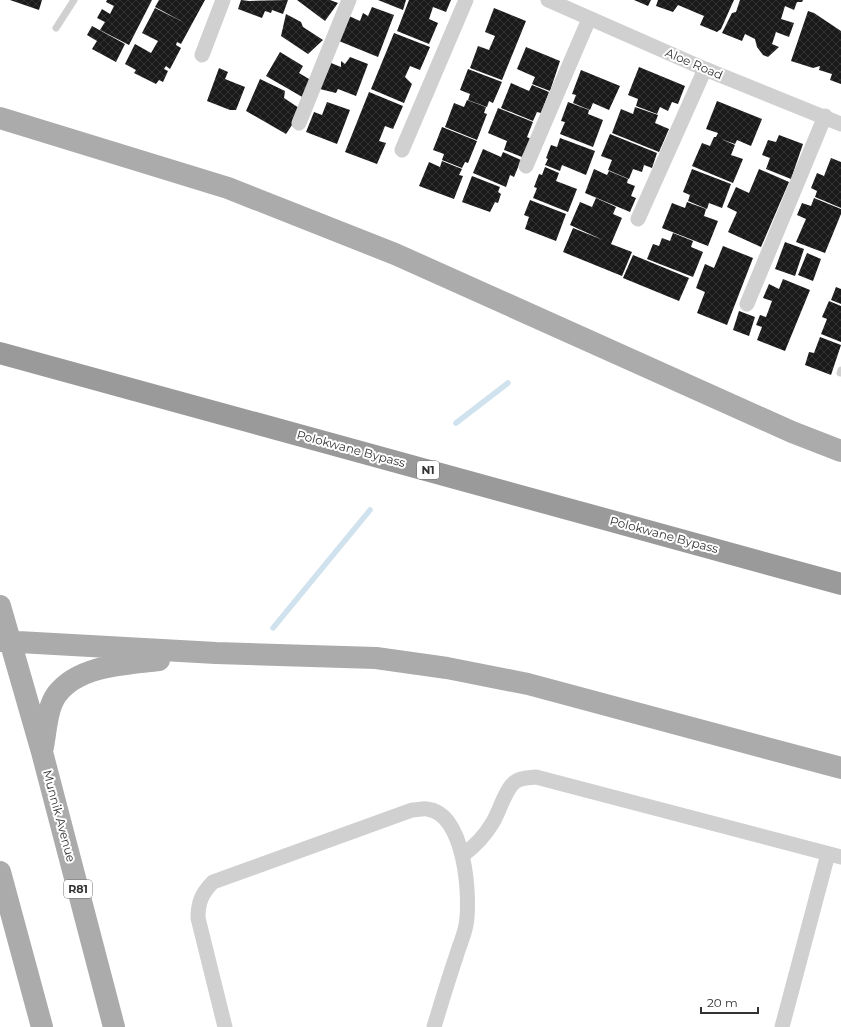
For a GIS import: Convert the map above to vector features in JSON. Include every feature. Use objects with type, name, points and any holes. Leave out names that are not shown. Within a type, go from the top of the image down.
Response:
[{"type":"highway","name":"Polokwane Bypass","points":[[7,355],[841,584]]},
{"type":"main road","points":[[0,118],[228,188],[388,251],[792,432],[841,451]]},
{"type":"main road","name":"Munnik Avenue","points":[[0,606],[5,642],[42,752],[114,1027]]},
{"type":"main road","points":[[5,642],[216,653],[376,658],[446,668],[528,684],[841,768]]},
{"type":"main road","points":[[42,752],[49,713],[56,695],[69,682],[89,672],[117,666],[216,653]]},
{"type":"main road","points":[[0,872],[42,1027]]},
{"type":"street","points":[[202,55],[223,0]]},
{"type":"street","points":[[299,123],[349,0]]},
{"type":"street","points":[[402,150],[466,0]]},
{"type":"street","name":"Aloe Road","points":[[556,2],[589,19],[705,70],[825,116],[841,124]]},
{"type":"street","points":[[526,166],[589,19]]},
{"type":"street","points":[[638,219],[705,70]]},
{"type":"street","points":[[747,304],[825,116]]},
{"type":"street","points":[[462,856],[482,840],[493,822],[510,787],[515,781],[523,778],[536,777],[834,856],[782,1027]]},
{"type":"street","points":[[225,1027],[198,918],[198,905],[204,892],[213,882],[412,810],[427,809],[439,814],[448,822],[454,832],[462,856],[468,892],[466,925],[434,1027]]},
{"type":"lane","points":[[56,28],[74,0]]},
{"type":"building","points":[[10,0],[42,0],[39,10]]},
{"type":"building","points":[[107,0],[152,0],[129,45],[100,30],[105,22],[97,18],[102,9],[110,14],[114,6],[106,2]]},
{"type":"building","points":[[159,0],[205,0],[181,44],[177,42],[176,45],[181,48],[170,69],[166,66],[164,69],[168,71],[163,82],[159,80],[156,84],[134,73],[136,70],[125,64],[135,44],[151,53],[158,41],[142,33],[155,8],[185,23],[155,7]]},
{"type":"building","points":[[241,0],[288,0],[283,14],[272,10],[271,13],[265,11],[262,18],[238,9]]},
{"type":"building","points":[[297,0],[330,0],[338,3],[325,21]]},
{"type":"building","points":[[378,0],[406,0],[403,10]]},
{"type":"building","points":[[409,0],[451,0],[446,12],[433,7],[429,19],[438,23],[429,44],[397,31]]},
{"type":"building","points":[[634,0],[651,0],[648,6]]},
{"type":"building","points":[[658,0],[734,0],[721,29],[717,32],[700,25],[704,16],[678,5],[673,12],[656,6]]},
{"type":"building","points":[[740,0],[803,0],[802,2],[797,2],[794,10],[785,6],[781,19],[794,23],[789,37],[776,32],[772,44],[779,47],[768,57],[763,55],[757,47],[755,39],[745,34],[742,41],[722,33],[732,13],[736,12]]},
{"type":"building","points":[[372,7],[394,15],[378,57],[339,41],[349,16],[360,21],[363,13],[368,16]]},
{"type":"building","points":[[494,8],[526,21],[502,80],[470,68],[478,46],[489,50],[495,36],[485,32]]},
{"type":"building","points":[[808,11],[814,13],[841,31],[841,84],[830,80],[832,74],[819,70],[820,66],[813,68],[791,61]]},
{"type":"building","points":[[286,14],[301,22],[303,27],[323,40],[308,54],[281,36]]},
{"type":"building","points":[[92,26],[125,44],[116,62],[92,49],[97,41],[87,35]]},
{"type":"building","points":[[394,33],[430,47],[420,70],[410,66],[405,77],[412,84],[404,103],[371,89]]},
{"type":"building","points":[[526,47],[560,61],[550,91],[532,84],[535,77],[517,69]]},
{"type":"building","points":[[280,52],[303,66],[299,73],[314,82],[304,98],[266,76]]},
{"type":"building","points":[[350,57],[368,64],[356,96],[338,89],[336,93],[320,89],[331,63],[341,67],[341,61],[345,64]]},
{"type":"building","points":[[639,67],[685,86],[678,104],[672,102],[668,111],[660,107],[657,114],[636,106],[638,99],[628,95]]},
{"type":"building","points":[[219,68],[228,72],[225,79],[245,87],[236,110],[230,110],[207,101]]},
{"type":"building","points":[[468,69],[502,82],[493,103],[489,101],[487,107],[468,100],[470,94],[460,90]]},
{"type":"building","points":[[581,70],[620,86],[609,110],[593,103],[590,110],[573,103],[576,95],[572,94]]},
{"type":"building","points":[[260,79],[285,91],[284,98],[302,110],[286,134],[246,111]]},
{"type":"building","points":[[511,83],[529,91],[532,85],[549,92],[541,113],[537,112],[533,121],[501,108]]},
{"type":"building","points":[[369,92],[403,106],[393,129],[385,126],[379,141],[386,143],[377,164],[345,152]]},
{"type":"building","points":[[467,100],[486,107],[484,113],[487,114],[477,140],[445,127],[454,103],[464,107]]},
{"type":"building","points":[[717,101],[762,119],[751,146],[737,140],[735,144],[721,139],[735,145],[731,155],[743,159],[733,183],[692,166],[702,143],[710,146],[714,137],[716,137],[718,133],[706,129]]},
{"type":"building","points":[[327,102],[350,110],[337,144],[306,132],[314,112],[322,115]]},
{"type":"building","points":[[568,102],[589,110],[588,114],[603,120],[593,147],[560,134],[565,122],[561,121]]},
{"type":"building","points":[[635,107],[658,115],[655,123],[669,129],[659,152],[612,133],[621,109],[633,114]]},
{"type":"building","points":[[498,108],[533,122],[527,137],[531,139],[522,157],[504,150],[507,141],[488,133]]},
{"type":"building","points":[[442,127],[477,141],[468,163],[465,162],[462,168],[442,160],[444,154],[433,150]]},
{"type":"building","points":[[610,134],[657,153],[652,168],[644,165],[642,172],[633,169],[629,179],[608,170],[612,160],[601,156]]},
{"type":"building","points":[[779,135],[803,144],[791,179],[766,169],[770,158],[762,155],[768,140],[776,142]]},
{"type":"building","points":[[560,138],[595,151],[586,175],[562,165],[560,171],[545,165],[551,145],[557,147]]},
{"type":"building","points":[[483,149],[501,157],[503,152],[521,160],[514,177],[510,175],[506,187],[473,173]]},
{"type":"building","points":[[831,158],[841,162],[841,208],[815,197],[817,191],[811,188],[817,173],[824,176]]},
{"type":"building","points":[[442,161],[462,169],[459,175],[463,176],[454,199],[419,186],[429,162],[440,167]]},
{"type":"building","points":[[545,167],[559,173],[556,181],[577,189],[568,212],[533,198],[537,188],[534,187],[539,174],[542,175]]},
{"type":"building","points":[[594,169],[607,175],[609,171],[628,179],[627,183],[635,186],[631,196],[636,198],[630,212],[585,193]]},
{"type":"building","points":[[692,169],[731,184],[722,208],[709,203],[707,209],[688,201],[690,195],[683,192]]},
{"type":"building","points":[[759,169],[789,182],[761,247],[728,232],[737,212],[727,207],[736,187],[749,193]]},
{"type":"building","points":[[472,176],[500,187],[498,192],[501,194],[498,203],[495,202],[490,212],[462,202]]},
{"type":"building","points":[[596,198],[616,207],[613,214],[622,218],[611,244],[632,252],[622,276],[563,252],[573,228],[603,240],[570,225],[580,202],[592,207]]},
{"type":"building","points":[[814,198],[841,209],[841,214],[825,253],[796,242],[806,219],[797,215],[802,203],[811,206]]},
{"type":"building","points":[[530,200],[566,214],[556,241],[525,229],[529,217],[524,215]]},
{"type":"building","points":[[687,202],[706,209],[704,216],[718,221],[708,246],[662,228],[672,203],[685,208]]},
{"type":"building","points":[[673,233],[693,241],[691,247],[703,252],[693,277],[647,259],[653,244],[659,246],[662,238],[670,241]]},
{"type":"building","points":[[785,242],[804,249],[795,276],[775,269]]},
{"type":"building","points":[[723,246],[753,258],[727,325],[697,313],[705,292],[696,288],[705,264],[714,268]]},
{"type":"building","points":[[807,253],[821,259],[813,281],[798,275]]},
{"type":"building","points":[[633,255],[689,278],[679,301],[623,278]]},
{"type":"building","points":[[783,279],[810,290],[785,351],[757,340],[762,327],[756,325],[760,315],[766,317],[772,301],[763,298],[769,284],[779,289]]},
{"type":"building","points":[[836,287],[841,289],[841,304],[831,300]]},
{"type":"building","points":[[829,301],[841,306],[841,342],[821,334],[827,319],[822,317]]},
{"type":"building","points":[[739,311],[755,317],[749,336],[733,330]]},
{"type":"building","points":[[820,337],[841,345],[831,375],[805,365],[809,352],[814,353]]},
{"type":"waterway","points":[[456,423],[508,383]]},
{"type":"waterway","points":[[273,628],[370,510]]}]
